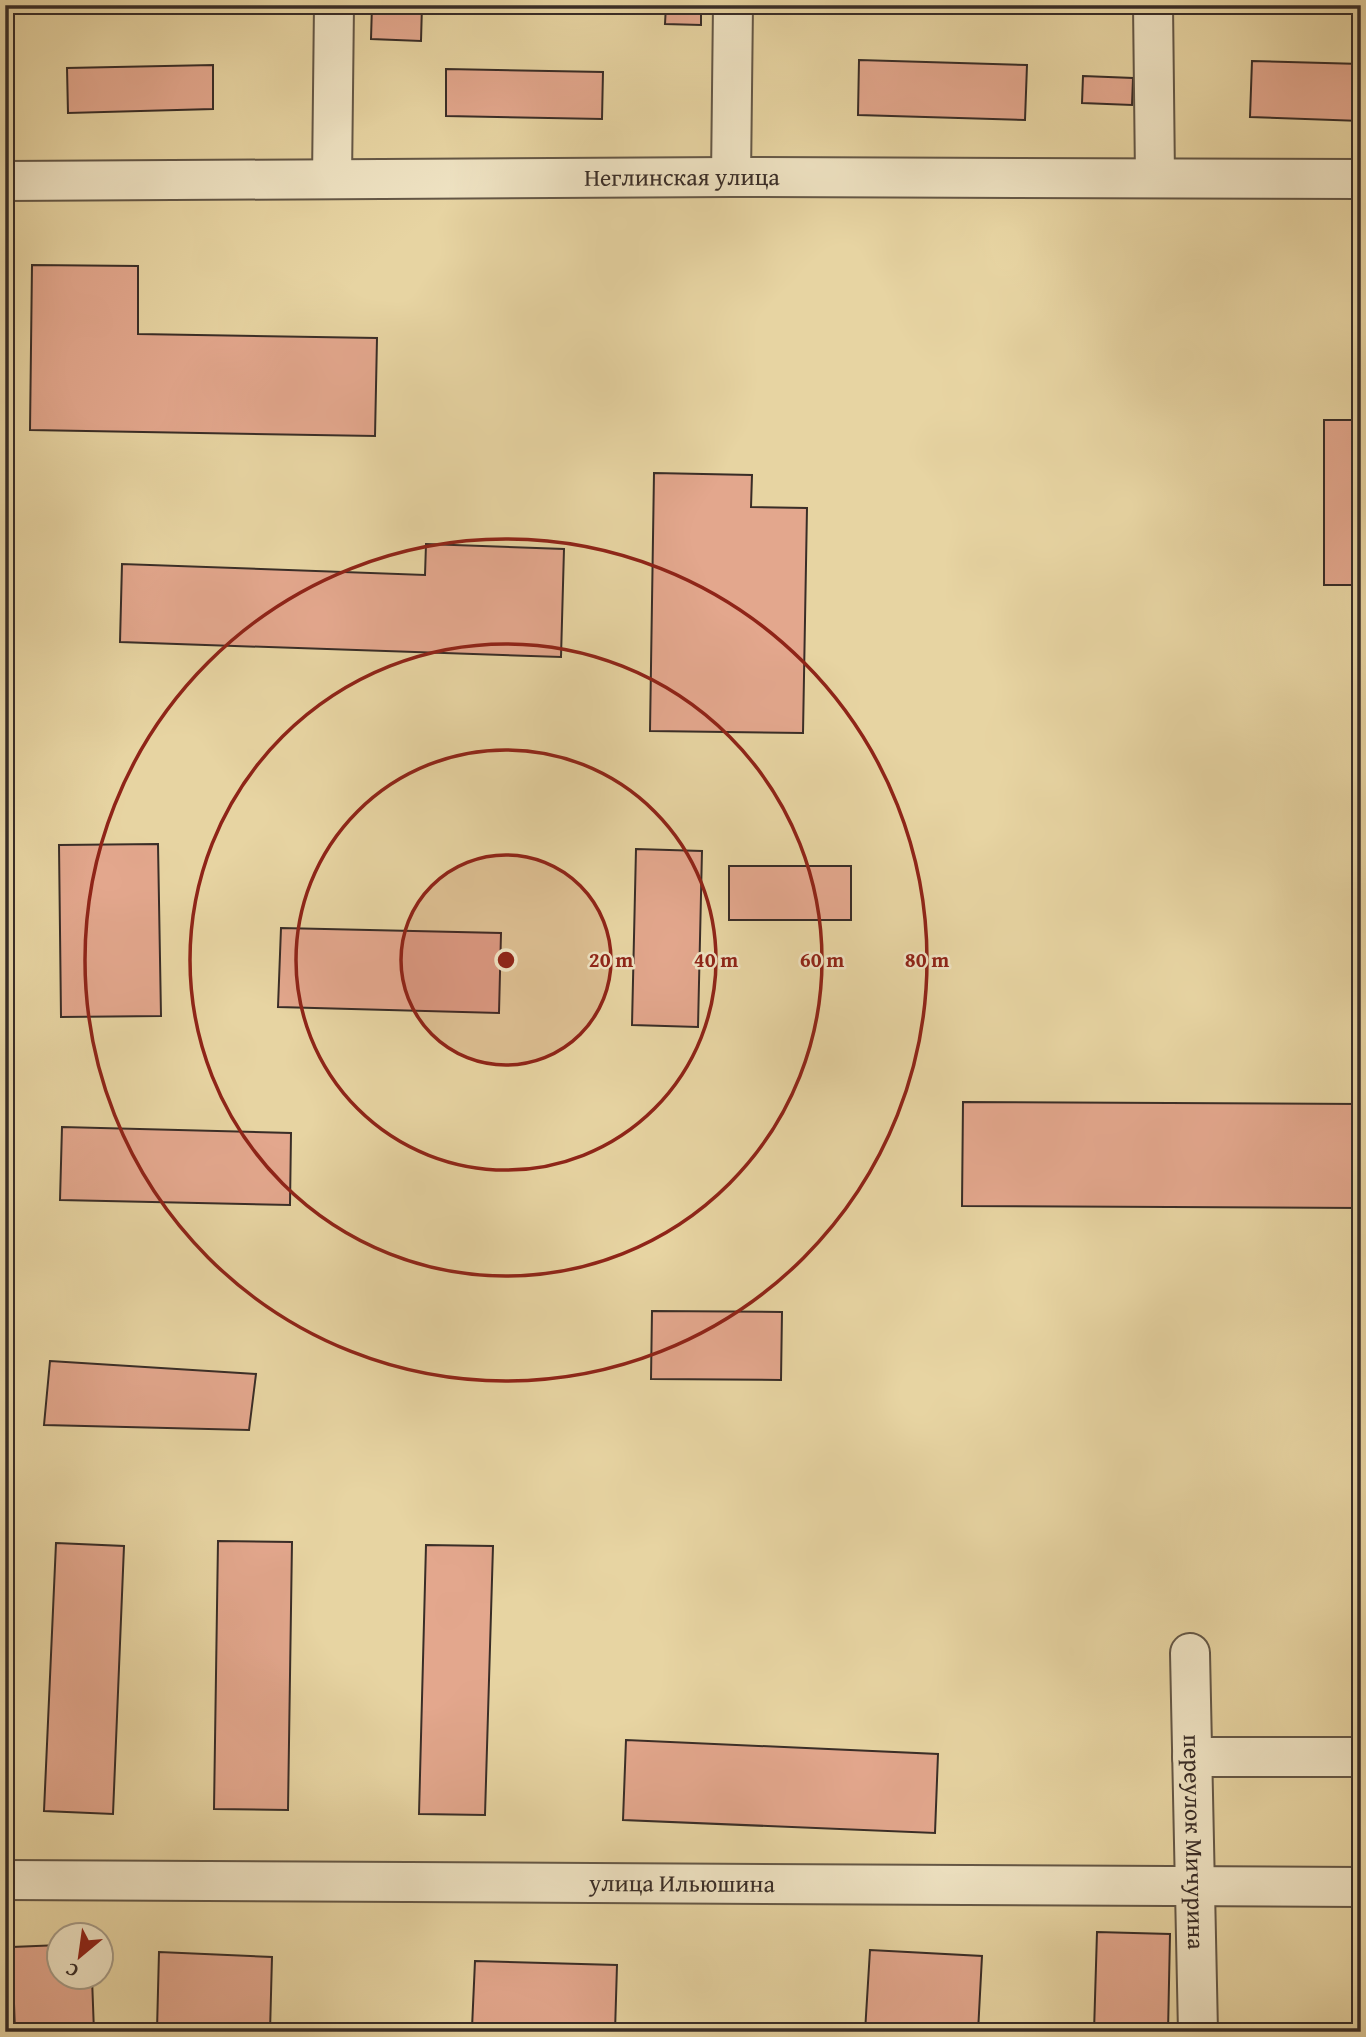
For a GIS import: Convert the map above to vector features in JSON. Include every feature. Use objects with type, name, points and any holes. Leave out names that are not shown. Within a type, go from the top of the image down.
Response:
[{"type":"street","points":[[332,179],[334,5]]},
{"type":"street","points":[[731,177],[733,5]]},
{"type":"street","points":[[1153,5],[1155,177]]},
{"type":"street","name":"Неглинская улица","points":[[5,181],[731,177],[1361,179]]},
{"type":"street","name":"переулок Мичурина","points":[[1190,1653],[1198,2032]]},
{"type":"street","points":[[1192,1757],[1361,1757]]},
{"type":"street","name":"улица Ильюшина","points":[[5,1880],[1361,1887]]},
{"type":"building","points":[[372,5],[422,5],[421,41],[371,39]]},
{"type":"building","points":[[666,5],[701,5],[701,25],[665,24]]},
{"type":"building","points":[[859,60],[1027,65],[1025,120],[858,115]]},
{"type":"building","points":[[1252,61],[1361,64],[1361,121],[1250,117]]},
{"type":"building","points":[[213,65],[213,109],[68,113],[67,68]]},
{"type":"building","points":[[446,69],[603,72],[602,119],[446,116]]},
{"type":"building","points":[[1083,76],[1133,78],[1132,105],[1082,103]]},
{"type":"building","points":[[32,265],[138,266],[138,334],[377,338],[375,436],[30,430]]},
{"type":"building","points":[[1324,420],[1361,420],[1361,585],[1324,585]]},
{"type":"building","points":[[654,473],[752,475],[751,507],[807,508],[803,733],[650,731]]},
{"type":"building","points":[[426,544],[564,549],[561,657],[120,642],[122,564],[425,575]]},
{"type":"building","points":[[158,844],[161,1016],[61,1017],[59,845]]},
{"type":"building","points":[[636,849],[702,851],[698,1027],[632,1025]]},
{"type":"building","points":[[729,866],[851,866],[851,920],[729,920]]},
{"type":"building","points":[[281,928],[501,933],[499,1013],[278,1007]]},
{"type":"building","points":[[963,1102],[1361,1104],[1361,1208],[962,1206]]},
{"type":"building","points":[[62,1127],[291,1133],[290,1205],[60,1200]]},
{"type":"building","points":[[652,1311],[782,1312],[781,1380],[651,1379]]},
{"type":"building","points":[[50,1361],[256,1374],[249,1430],[44,1425]]},
{"type":"building","points":[[218,1541],[292,1542],[288,1810],[214,1809]]},
{"type":"building","points":[[56,1543],[124,1546],[113,1814],[44,1811]]},
{"type":"building","points":[[426,1545],[493,1546],[485,1815],[419,1814]]},
{"type":"building","points":[[626,1740],[938,1754],[935,1833],[623,1820]]},
{"type":"building","points":[[1097,1932],[1170,1934],[1168,2032],[1094,2032]]},
{"type":"building","points":[[46,1946],[46,1992],[93,1992],[94,2032],[15,2032],[12,1947]]},
{"type":"building","points":[[870,1950],[982,1956],[978,2032],[865,2032]]},
{"type":"building","points":[[159,1952],[272,1957],[270,2032],[157,2030]]},
{"type":"building","points":[[475,1961],[617,1965],[615,2032],[472,2028]]}]
